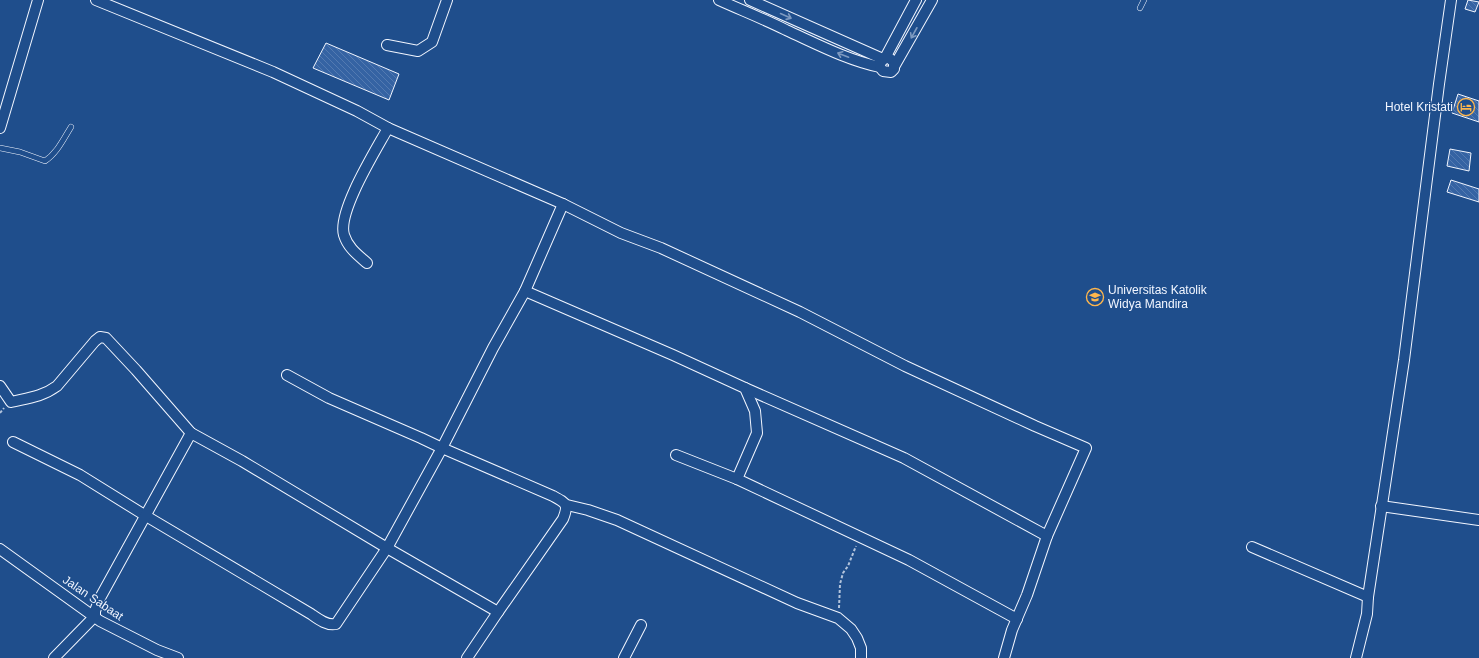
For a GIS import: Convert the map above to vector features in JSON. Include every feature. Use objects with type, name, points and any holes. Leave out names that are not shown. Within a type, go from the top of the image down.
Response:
[{"type":"street","points":[[0,128],[38,0]]},
{"type":"street","points":[[96,0],[273,72],[357,111],[388,128],[563,204],[621,233],[661,248],[800,312],[905,366],[1086,448],[1047,536],[1012,630],[1004,658]]},
{"type":"street","points":[[387,45],[418,51],[432,42],[447,0]]},
{"type":"street","points":[[719,0],[786,29],[821,47],[871,66],[892,59],[895,66],[932,0]]},
{"type":"street","points":[[750,0],[883,61]]},
{"type":"street","points":[[883,61],[916,0]]},
{"type":"street","points":[[1356,658],[1367,614],[1381,506],[1404,360],[1451,0]]},
{"type":"street","points":[[367,263],[351,249],[344,235],[343,225],[345,213],[363,173],[388,128]]},
{"type":"street","points":[[13,442],[80,475],[311,614],[332,625],[336,624],[387,548],[442,448],[525,291],[563,204]]},
{"type":"street","points":[[525,291],[904,458],[1047,536]]},
{"type":"street","points":[[0,386],[11,402],[29,399],[50,391],[95,341],[100,337],[106,338],[191,433],[242,461],[387,548],[498,612]]},
{"type":"street","points":[[287,375],[329,398],[553,496],[563,501],[566,505],[567,510],[563,519],[467,658]]},
{"type":"street","points":[[737,479],[757,433],[756,411],[745,388]]},
{"type":"street","points":[[54,658],[95,616],[95,611],[100,598],[191,433]]},
{"type":"street","points":[[676,454],[737,479],[909,560],[1017,618]]},
{"type":"street","points":[[566,505],[588,510],[617,520],[797,603],[838,618],[851,629],[857,638],[861,648],[861,658]]},
{"type":"street","points":[[1381,506],[1479,520]]},
{"type":"street","points":[[1252,547],[1368,597]]},
{"type":"street","name":"Jalan Sabaat","points":[[0,549],[100,621],[157,650],[178,658]]},
{"type":"street","points":[[624,658],[641,625]]},
{"type":"lane","points":[[1140,8],[1144,0]]},
{"type":"lane","points":[[0,148],[20,152],[45,161],[58,149],[70,128]]},
{"type":"path","points":[[838,618],[840,584],[843,573],[848,566],[860,538]]},
{"type":"building","points":[[1468,0],[1479,2],[1475,12],[1465,9]]},
{"type":"building","points":[[326,43],[399,74],[389,100],[313,68]]},
{"type":"building","name":"Hotel Kristati","points":[[1458,94],[1479,101],[1479,122],[1452,113]]},
{"type":"building","points":[[1450,149],[1471,153],[1469,171],[1447,166]]},
{"type":"building","points":[[1451,180],[1479,189],[1479,202],[1447,192]]},
{"type":"place","name":"Hotel Kristati","points":[[1466,107]]},
{"type":"place","name":"Universitas Katolik Widya Mandira","points":[[1095,297]]}]
